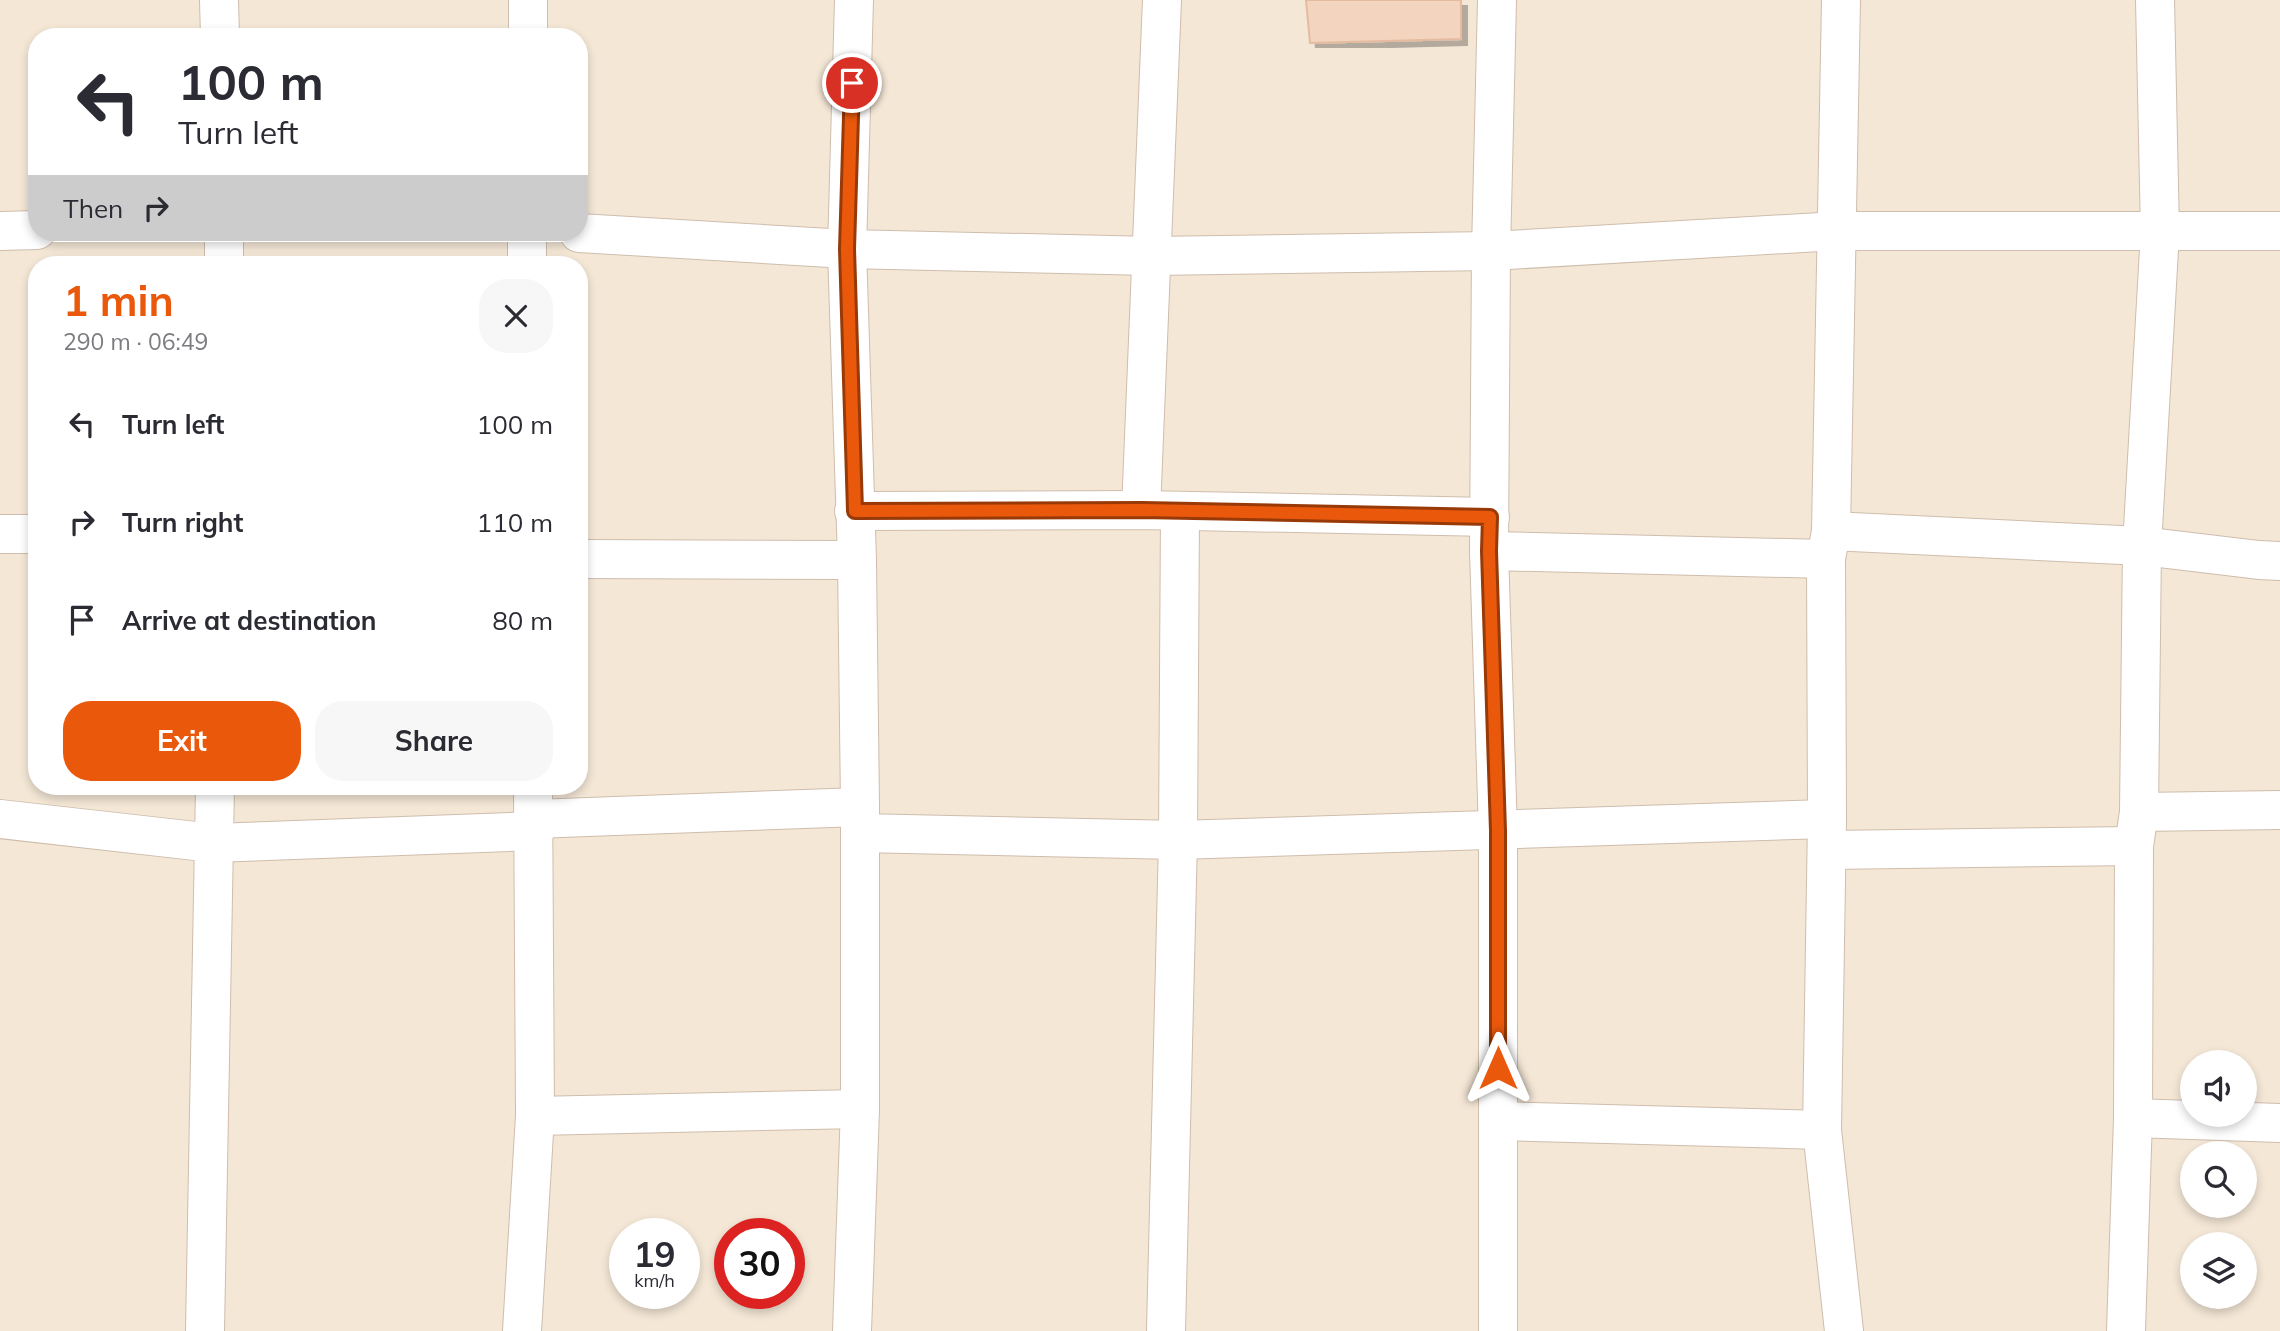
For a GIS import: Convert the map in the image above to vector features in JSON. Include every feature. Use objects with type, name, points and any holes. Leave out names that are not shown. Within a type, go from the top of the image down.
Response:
[{"type":"street","points":[[219,0],[220,28]]},
{"type":"street","points":[[528,0],[528,28]]},
{"type":"street","points":[[852,1331],[860,1109],[857,560],[847,249],[855,0]]},
{"type":"street","points":[[1142,510],[1162,0]]},
{"type":"street","points":[[1497,0],[1491,251],[1490,534],[1498,831],[1498,1331]]},
{"type":"street","points":[[1841,0],[1829,545],[1822,1130],[1844,1331]]},
{"type":"street","points":[[2126,1331],[2133,1118],[2142,546],[2160,232],[2155,0]]},
{"type":"street","points":[[0,231],[28,230]]},
{"type":"street","points":[[588,234],[847,249],[1152,256],[1491,251],[1837,231],[2280,231]]},
{"type":"street","points":[[855,511],[1142,510],[1490,534],[1829,545],[2142,546],[2259,561],[2280,561]]},
{"type":"street","points":[[1166,1331],[1178,841],[1181,512]]},
{"type":"street","points":[[0,534],[28,534]]},
{"type":"street","points":[[588,559],[857,560]]},
{"type":"street","points":[[205,1331],[215,795]]},
{"type":"street","points":[[0,818],[213,843],[534,812],[860,820],[1178,841],[1498,831],[1827,834],[2137,829],[2280,810]]},
{"type":"street","points":[[522,1331],[535,1116],[534,812]]},
{"type":"street","points":[[535,1116],[860,1109]]},
{"type":"street","points":[[2133,1118],[2280,1123]]},
{"type":"street","points":[[1498,1121],[1822,1130]]},
{"type":"shaded area","points":[[0,0],[2280,0],[2280,1331],[0,1331]]},
{"type":"building","points":[[1306,0],[1461,0],[1461,39],[1310,43]]},
{"type":"route","points":[[852,83],[847,249],[855,511],[1142,510],[1490,517],[1498,831],[1498,1068]]}]
